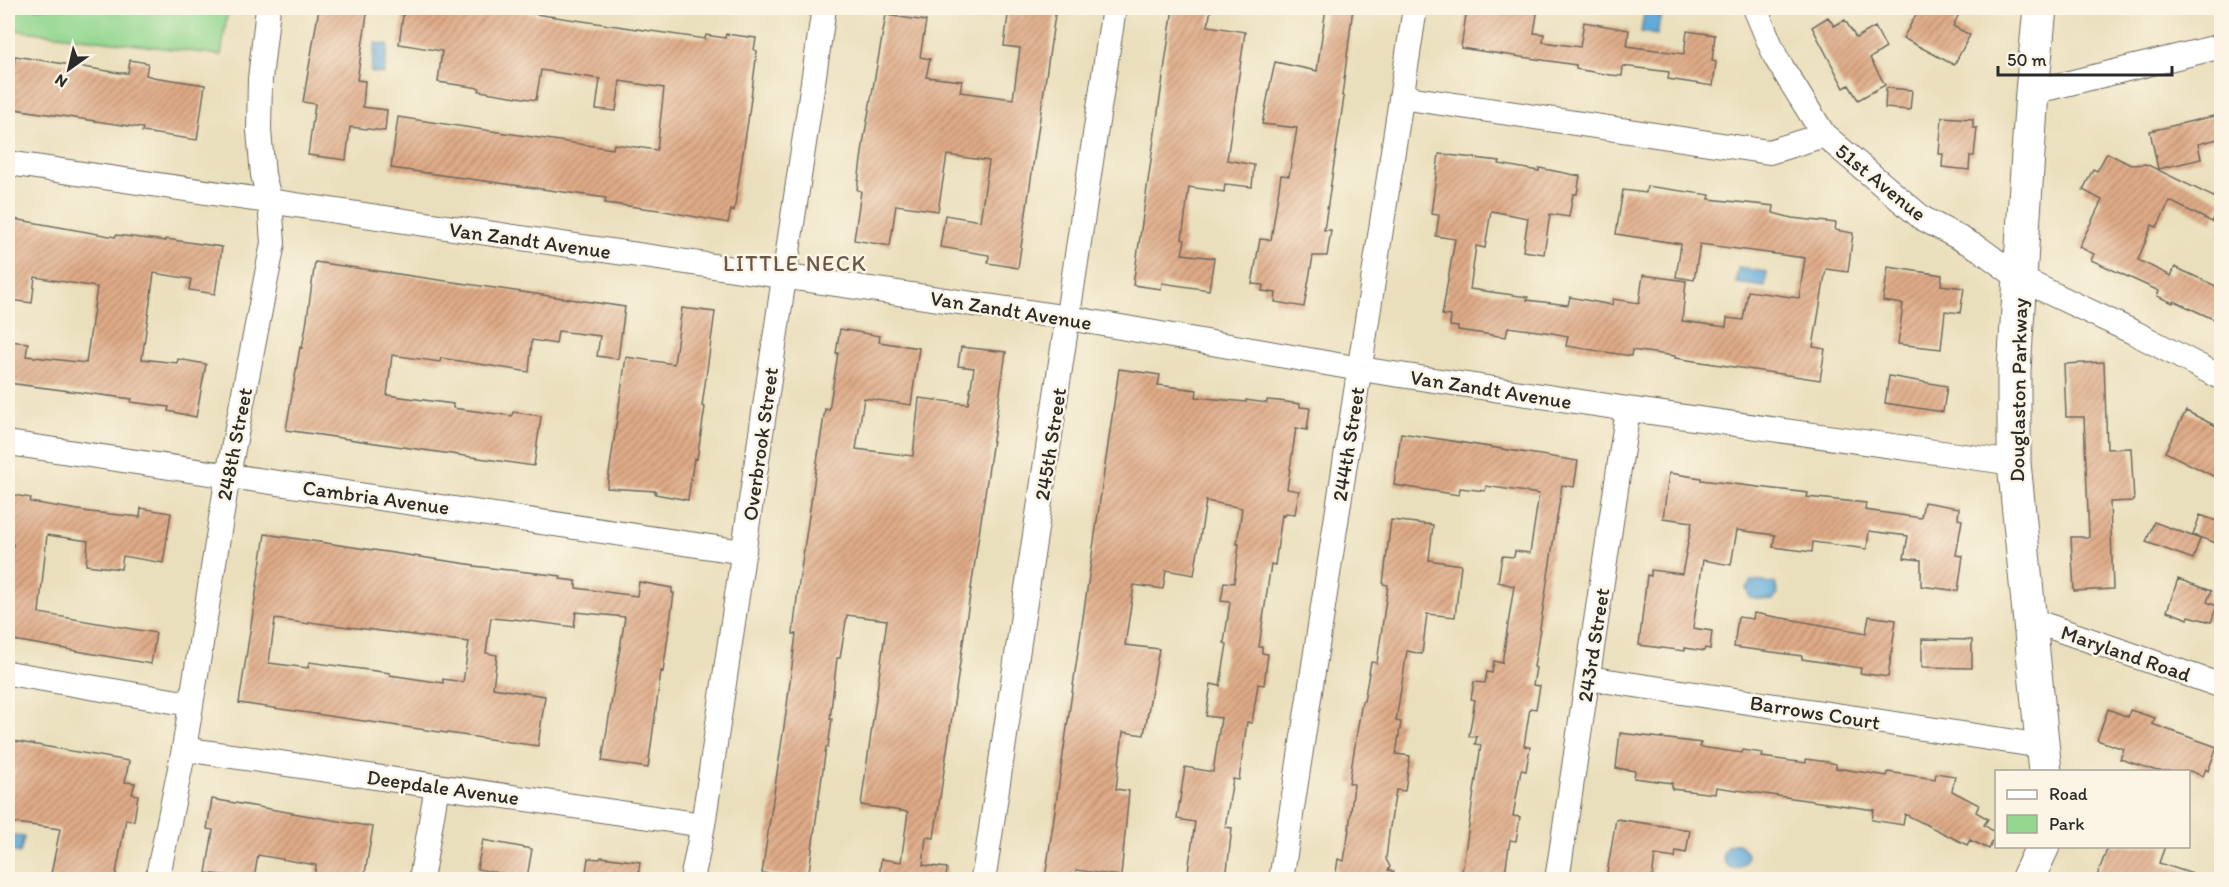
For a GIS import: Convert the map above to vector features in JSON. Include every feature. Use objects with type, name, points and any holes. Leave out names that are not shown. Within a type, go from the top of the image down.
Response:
[{"type":"main road","name":"Douglaston Parkway","points":[[2040,8],[2019,279],[2014,370],[2014,463],[2044,759]]},
{"type":"main road","points":[[2027,879],[2042,848]]},
{"type":"street","name":"248th Street","points":[[157,879],[184,749],[228,475],[273,243],[270,202],[263,176],[259,131],[260,79],[268,8]]},
{"type":"street","name":"Overbrook Street","points":[[692,879],[703,825],[824,8]]},
{"type":"street","name":"245th Street","points":[[982,879],[1069,318],[1114,8]]},
{"type":"street","name":"244th Street","points":[[1281,879],[1415,8]]},
{"type":"street","points":[[1755,8],[1776,58],[1824,135]]},
{"type":"street","points":[[2032,92],[2222,46]]},
{"type":"street","name":"51st Avenue","points":[[1401,97],[1769,152],[1824,135],[1922,218],[1980,249],[2019,279],[2135,333],[2222,378]]},
{"type":"street","name":"Van Zandt Avenue","points":[[8,162],[1069,318],[1360,369],[1628,410],[2014,463]]},
{"type":"street","name":"243rd Street","points":[[1557,879],[1628,410]]},
{"type":"street","name":"Cambria Avenue","points":[[8,443],[744,552]]},
{"type":"street","name":"Maryland Road","points":[[2031,620],[2222,686]]},
{"type":"street","points":[[8,673],[190,704]]},
{"type":"street","name":"Barrows Court","points":[[1588,678],[2044,759]]},
{"type":"street","name":"Deepdale Avenue","points":[[184,749],[703,825]]},
{"type":"street","points":[[421,879],[437,786]]},
{"type":"green space","points":[[8,8],[228,8],[221,55],[8,29]]},
{"type":"water","points":[[1645,8],[1662,8],[1657,35],[1641,32]]},
{"type":"water","points":[[375,43],[388,45],[384,74],[371,72]]},
{"type":"water","points":[[1738,268],[1767,272],[1765,287],[1736,283]]},
{"type":"water","points":[[1751,581],[1775,583],[1778,594],[1773,600],[1750,598],[1746,588]]},
{"type":"water","points":[[8,834],[24,837],[20,853],[8,850]]},
{"type":"water","points":[[1735,844],[1744,847],[1747,856],[1744,865],[1735,868],[1726,865],[1723,856],[1726,847]]},
{"type":"building","points":[[319,8],[368,8],[357,80],[365,81],[363,107],[387,110],[385,131],[350,127],[346,160],[308,155],[315,104],[303,102]]},
{"type":"building","points":[[404,8],[495,8],[705,39],[706,35],[725,38],[726,34],[756,38],[754,50],[757,51],[748,121],[734,211],[731,210],[728,223],[605,203],[606,198],[391,168],[398,117],[613,149],[614,144],[657,150],[664,88],[620,81],[616,111],[596,109],[600,79],[541,70],[536,100],[438,82],[442,51],[399,44]]},
{"type":"building","points":[[1009,8],[1056,8],[1018,268],[988,263],[989,255],[940,247],[945,215],[980,221],[989,161],[947,155],[938,211],[896,205],[890,246],[854,240],[861,191],[857,190],[864,138],[886,15],[926,21],[920,57],[930,59],[926,77],[962,81],[960,92],[1013,99],[1020,48],[1004,46]]},
{"type":"building","points":[[1173,8],[1211,8],[1208,26],[1245,32],[1227,160],[1254,165],[1252,187],[1225,184],[1224,192],[1189,187],[1182,254],[1214,258],[1209,290],[1162,283],[1161,289],[1133,285]]},
{"type":"building","points":[[1326,8],[1353,8],[1342,96],[1344,97],[1324,230],[1331,230],[1327,256],[1313,256],[1304,307],[1275,302],[1276,293],[1262,291],[1263,285],[1252,284],[1260,239],[1271,240],[1281,175],[1289,176],[1297,128],[1262,124],[1275,62],[1317,71]]},
{"type":"building","points":[[1467,8],[1538,8],[1534,33],[1544,34],[1543,42],[1580,47],[1584,22],[1629,30],[1627,46],[1684,54],[1687,31],[1715,35],[1712,61],[1716,62],[1713,86],[1668,79],[1669,72],[1623,66],[1622,76],[1610,75],[1576,69],[1576,65],[1461,48]]},
{"type":"building","points":[[1920,8],[1962,8],[1953,26],[1970,35],[1954,65],[1903,38]]},
{"type":"building","points":[[1828,17],[1834,26],[1845,20],[1856,38],[1875,27],[1886,48],[1870,58],[1885,85],[1858,100],[1849,85],[1844,88],[1812,27]]},
{"type":"building","points":[[15,56],[120,73],[128,73],[130,60],[148,63],[146,75],[205,85],[197,140],[142,132],[143,128],[8,108]]},
{"type":"building","points":[[1886,88],[1912,90],[1910,110],[1885,108]]},
{"type":"building","points":[[2222,114],[2222,138],[2198,144],[2201,159],[2158,169],[2150,131]]},
{"type":"building","points":[[1942,117],[1973,119],[1973,128],[1977,128],[1974,156],[1970,156],[1969,170],[1942,167],[1943,154],[1939,154]]},
{"type":"building","points":[[2107,153],[2131,165],[2146,164],[2222,201],[2212,222],[2170,201],[2157,227],[2152,225],[2138,260],[2171,276],[2175,267],[2222,289],[2222,323],[2174,301],[2173,303],[2157,296],[2159,291],[2091,260],[2094,254],[2079,247],[2102,200],[2083,190],[2093,169],[2097,171]]},
{"type":"building","points":[[1439,154],[1500,161],[1499,164],[1539,171],[1539,168],[1580,176],[1577,194],[1573,194],[1569,217],[1550,214],[1544,254],[1523,251],[1528,218],[1491,211],[1485,248],[1476,246],[1470,289],[1528,297],[1527,300],[1568,305],[1570,297],[1612,305],[1613,299],[1639,303],[1643,275],[1686,281],[1682,321],[1726,327],[1727,318],[1743,320],[1748,291],[1799,298],[1805,258],[1700,244],[1694,280],[1676,277],[1681,244],[1616,234],[1623,190],[1646,193],[1647,186],[1710,195],[1709,199],[1774,206],[1773,213],[1792,218],[1836,223],[1835,230],[1853,233],[1848,272],[1826,269],[1813,347],[1825,349],[1820,380],[1632,350],[1631,356],[1566,346],[1568,336],[1552,333],[1508,327],[1506,337],[1458,330],[1458,327],[1450,326],[1451,316],[1442,315],[1455,239],[1436,236],[1439,215],[1431,214]]},
{"type":"building","points":[[8,218],[115,237],[116,235],[166,241],[166,239],[222,247],[215,294],[189,290],[191,279],[154,273],[142,359],[177,363],[178,359],[206,364],[196,417],[168,411],[169,407],[131,402],[132,399],[8,383],[8,341],[28,343],[26,356],[86,363],[97,287],[35,277],[32,303],[10,300],[14,263],[8,262]]},
{"type":"building","points":[[315,262],[625,307],[618,359],[597,356],[600,336],[558,331],[556,344],[532,340],[529,372],[441,358],[440,362],[392,355],[387,395],[453,404],[453,408],[512,416],[513,412],[541,416],[534,466],[286,430],[300,347],[302,348],[306,326]]},
{"type":"building","points":[[1888,267],[1942,275],[1941,285],[1964,288],[1960,313],[1945,311],[1941,349],[1898,344],[1903,304],[1883,301]]},
{"type":"building","points":[[682,308],[715,312],[702,406],[705,407],[688,500],[655,494],[656,491],[607,488],[626,357],[674,364]]},
{"type":"building","points":[[840,329],[880,336],[879,342],[919,348],[911,405],[864,398],[856,449],[913,456],[919,398],[968,404],[974,368],[958,366],[961,347],[1006,352],[934,838],[926,837],[923,865],[947,868],[946,879],[879,879],[881,859],[901,862],[908,812],[861,805],[887,620],[847,615],[840,658],[837,658],[830,719],[832,719],[808,879],[762,873],[786,713],[796,634],[793,634],[798,589],[825,409],[829,410]]},
{"type":"building","points":[[2104,362],[2107,449],[2131,448],[2134,501],[2110,502],[2113,589],[2074,591],[2071,537],[2089,537],[2084,417],[2066,417],[2064,364]]},
{"type":"building","points":[[1119,369],[1160,375],[1158,385],[1197,390],[1196,397],[1246,402],[1246,400],[1267,403],[1267,400],[1279,401],[1310,408],[1307,430],[1296,428],[1287,489],[1299,491],[1295,514],[1282,515],[1275,565],[1271,564],[1259,647],[1262,647],[1262,653],[1268,654],[1264,685],[1258,684],[1252,723],[1247,722],[1239,780],[1233,779],[1225,827],[1232,828],[1226,879],[1187,879],[1195,822],[1177,819],[1185,767],[1213,772],[1221,718],[1206,716],[1211,684],[1220,686],[1227,644],[1224,643],[1230,602],[1221,601],[1224,582],[1234,583],[1239,544],[1237,544],[1242,508],[1206,501],[1194,575],[1166,570],[1163,589],[1134,585],[1125,645],[1159,649],[1144,735],[1123,732],[1116,789],[1129,791],[1121,876],[1076,870],[1075,879],[1045,879]]},
{"type":"building","points":[[1889,376],[1947,386],[1943,412],[1885,403]]},
{"type":"building","points":[[2186,411],[2222,429],[2222,460],[2213,476],[2165,452]]},
{"type":"building","points":[[1401,433],[1578,461],[1574,487],[1562,485],[1534,667],[1536,668],[1533,685],[1540,686],[1536,709],[1530,708],[1524,746],[1530,747],[1526,771],[1521,770],[1513,816],[1520,817],[1516,841],[1510,840],[1504,879],[1461,879],[1481,745],[1475,744],[1477,737],[1469,736],[1475,700],[1471,699],[1474,682],[1485,683],[1487,672],[1492,673],[1494,661],[1502,663],[1514,586],[1498,582],[1502,556],[1514,557],[1515,551],[1530,553],[1539,494],[1486,486],[1485,491],[1460,488],[1459,495],[1394,485]]},
{"type":"building","points":[[1669,473],[1701,478],[1701,480],[1808,493],[1807,497],[1866,503],[1865,510],[1921,518],[1924,502],[1959,508],[1958,519],[1962,520],[1956,555],[1963,556],[1958,591],[1921,586],[1921,560],[1904,558],[1908,536],[1869,531],[1867,549],[1813,542],[1812,552],[1773,547],[1775,535],[1737,530],[1731,565],[1703,560],[1693,628],[1712,631],[1710,649],[1705,648],[1704,651],[1685,648],[1685,651],[1639,645],[1647,575],[1651,576],[1651,570],[1682,574],[1692,522],[1663,518]]},
{"type":"building","points":[[8,494],[31,498],[30,502],[90,512],[140,517],[141,508],[171,513],[163,563],[123,556],[121,569],[86,565],[88,541],[47,535],[39,613],[156,633],[151,664],[8,639],[8,580],[13,544],[8,543]]},
{"type":"building","points":[[2200,515],[2222,523],[2222,545],[2193,535]]},
{"type":"building","points":[[1391,520],[1433,525],[1429,560],[1461,565],[1455,617],[1427,614],[1422,654],[1407,651],[1396,721],[1401,722],[1396,754],[1410,756],[1405,791],[1396,790],[1389,833],[1386,859],[1390,867],[1388,870],[1394,872],[1393,879],[1335,879],[1338,859],[1344,861],[1349,829],[1354,784],[1349,783],[1362,701],[1364,701],[1371,662],[1377,663],[1388,585],[1383,584]]},
{"type":"building","points":[[2154,522],[2200,539],[2193,559],[2146,542]]},
{"type":"building","points":[[265,534],[474,566],[561,576],[560,579],[576,581],[576,588],[637,596],[639,582],[672,588],[672,593],[674,593],[648,768],[602,761],[625,617],[576,612],[574,627],[491,618],[486,653],[497,655],[493,688],[545,696],[538,746],[239,703]],"holes":[[[275,619],[309,624],[309,622],[469,642],[463,682],[443,679],[443,683],[309,662],[308,668],[269,663]]]},
{"type":"building","points":[[2178,579],[2211,591],[2207,602],[2217,606],[2211,622],[2189,616],[2188,619],[2167,611]]},
{"type":"building","points":[[1754,613],[1866,633],[1869,616],[1896,620],[1888,677],[1860,673],[1861,668],[1802,659],[1802,656],[1734,647],[1738,617],[1753,619]]},
{"type":"building","points":[[1922,639],[1972,640],[1972,668],[1922,667]]},
{"type":"building","points":[[2108,709],[2128,717],[2130,710],[2155,718],[2152,724],[2217,747],[2208,771],[2206,769],[2203,776],[2190,770],[2154,770],[2120,759],[2124,749],[2097,740]]},
{"type":"building","points":[[1620,733],[1701,743],[1700,747],[1742,753],[1743,750],[1763,753],[1762,757],[1806,763],[1806,759],[1828,762],[1836,764],[1836,768],[1887,776],[1888,772],[1935,779],[1936,773],[1955,776],[1952,791],[1979,805],[1976,812],[1988,819],[1984,825],[1995,832],[1995,835],[1989,849],[1970,840],[1967,845],[1905,814],[1903,825],[1872,820],[1874,810],[1716,787],[1715,794],[1672,789],[1672,783],[1634,778],[1635,771],[1616,768]]},
{"type":"building","points":[[8,740],[129,761],[125,782],[135,783],[132,794],[138,795],[134,821],[126,819],[115,879],[50,879],[60,829],[8,822],[15,765],[8,764]]},
{"type":"building","points":[[212,799],[373,827],[364,879],[314,879],[316,865],[258,855],[254,879],[206,873],[213,830],[207,829]]},
{"type":"building","points":[[1616,819],[1690,830],[1686,853],[1676,851],[1675,858],[1655,855],[1652,879],[1606,879]]},
{"type":"building","points":[[483,840],[532,849],[527,878],[477,869]]},
{"type":"building","points":[[2107,848],[2164,848],[2159,863],[2199,876],[2199,879],[2096,879]]},
{"type":"building","points":[[601,857],[640,862],[638,879],[585,879],[588,858],[600,859]]},
{"type":"district","name":"LITTLE NECK","points":[[795,263]]}]
